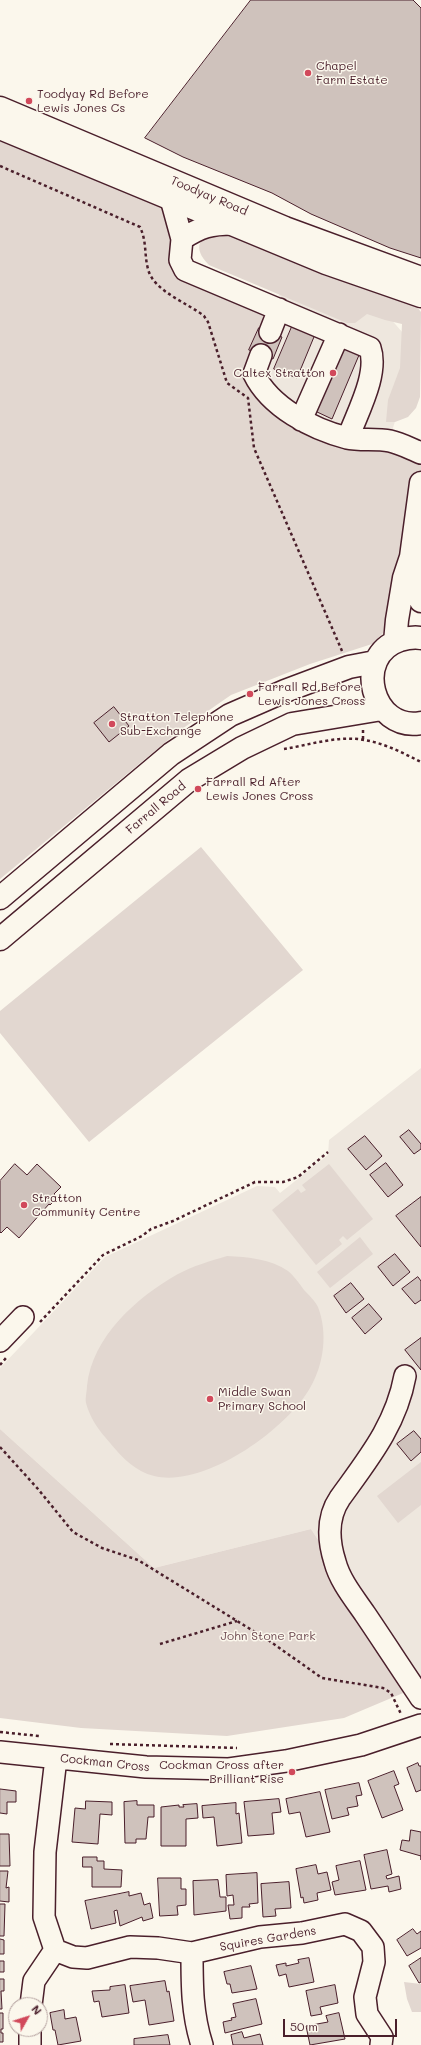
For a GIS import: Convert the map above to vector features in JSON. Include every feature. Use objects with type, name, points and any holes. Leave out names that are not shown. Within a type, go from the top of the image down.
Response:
[{"type":"main road","name":"Toodyay Road","points":[[0,108],[285,228],[420,293]]},
{"type":"main road","name":"Toodyay Road","points":[[0,128],[326,262],[420,293]]},
{"type":"main road","points":[[395,642],[400,598],[411,557],[421,483]]},
{"type":"main road","points":[[411,557],[421,601]]},
{"type":"main road","points":[[420,725],[403,723],[391,717],[382,709],[373,694],[371,678],[375,662],[380,654],[395,642],[407,638],[421,638]]},
{"type":"main road","points":[[0,898],[171,754],[230,715],[284,691],[349,668],[375,662]]},
{"type":"main road","name":"Farrall Road","points":[[0,939],[189,780],[202,772],[242,748],[292,724],[382,709]]},
{"type":"street","points":[[171,199],[182,239],[180,260],[185,270],[370,348],[373,357],[371,376],[348,438]]},
{"type":"street","points":[[182,239],[198,229],[213,224],[233,224]]},
{"type":"street","points":[[270,332],[279,309]]},
{"type":"street","points":[[301,420],[339,334]]},
{"type":"street","points":[[261,354],[254,374],[260,386],[279,406],[301,420],[348,438],[389,441],[421,453]]},
{"type":"street","points":[[5,1337],[30,1320]]},
{"type":"street","points":[[405,1376],[403,1391],[393,1416],[375,1450],[339,1500],[331,1516],[330,1529],[335,1563],[345,1584],[417,1711]]},
{"type":"street","name":"Cockman Cross","points":[[0,1752],[146,1767],[229,1769],[286,1761],[360,1745],[417,1711]]},
{"type":"street","points":[[32,1997],[34,1981],[56,1950],[44,1917],[45,1852],[56,1758]]},
{"type":"street","name":"Squires Gardens","points":[[56,1950],[73,1957],[87,1958],[130,1947],[158,1948],[192,1953],[260,1938],[302,1934],[345,1924],[361,1931],[373,1947],[374,1962],[364,1997],[367,2014],[382,2038],[381,2045]]},
{"type":"street","points":[[192,1953],[192,1995],[195,2022],[202,2045]]},
{"type":"path","points":[[0,166],[140,227],[145,238],[148,270],[153,281],[162,289],[194,308],[208,322],[227,383],[248,398],[254,448],[349,668]]},
{"type":"path","points":[[281,750],[341,740],[363,739],[383,745],[421,762]]},
{"type":"path","points":[[30,1320],[102,1255],[142,1236],[151,1229],[173,1221],[256,1182],[283,1182],[298,1177],[328,1152]]},
{"type":"path","points":[[0,1365],[5,1337]]},
{"type":"path","points":[[0,1447],[38,1489],[73,1532],[102,1548],[138,1560],[238,1621],[322,1678],[383,1688],[391,1693],[401,1714]]},
{"type":"path","points":[[160,1644],[238,1621]]},
{"type":"path","points":[[394,1717],[417,1711]]},
{"type":"path","points":[[0,1732],[44,1737]]},
{"type":"path","points":[[103,1743],[153,1747],[238,1748]]},
{"type":"shaded area","name":"Caltex Stratton","points":[[282,285],[389,317],[417,349],[389,441],[248,398]]},
{"type":"shaded area","name":"Middle Swan Primary School","points":[[421,1068],[421,1684],[415,1688],[311,1529],[154,1568],[0,1429],[0,1368],[105,1257],[257,1186],[275,1187],[280,1193],[328,1155],[329,1140]]},
{"type":"green space","points":[[0,129],[171,199],[180,261],[279,309],[254,374],[279,406],[421,453],[421,470],[399,558],[383,633],[372,644],[310,664],[231,695],[179,731],[0,879]]},
{"type":"green space","points":[[221,232],[328,277],[337,278],[412,301],[421,312],[420,397],[416,408],[408,417],[395,422],[386,422],[388,400],[400,368],[402,324],[367,314],[355,323],[347,323],[209,265],[200,253],[200,243],[207,236]]},
{"type":"green space","points":[[201,847],[303,970],[89,1142],[0,1033],[0,1011]]},
{"type":"green space","points":[[329,1164],[373,1219],[347,1240],[343,1236],[339,1240],[342,1244],[316,1265],[272,1210],[298,1189],[301,1193],[306,1190],[302,1185]]},
{"type":"green space","points":[[360,1237],[373,1254],[330,1288],[317,1272]]},
{"type":"green space","points":[[227,1256],[259,1259],[281,1267],[292,1275],[318,1307],[324,1338],[319,1369],[315,1379],[298,1405],[280,1423],[259,1441],[235,1456],[210,1469],[185,1476],[162,1477],[141,1471],[125,1460],[99,1430],[91,1417],[86,1401],[87,1386],[91,1368],[107,1335],[119,1320],[147,1294],[184,1271]]},
{"type":"green space","name":"John Stone Park","points":[[0,1429],[154,1568],[311,1529],[415,1688],[344,1718],[227,1736],[81,1728],[0,1718]]},
{"type":"green space","points":[[421,1462],[421,1505],[398,1523],[377,1496]]},
{"type":"green space","points":[[404,1982],[421,1984],[421,2012],[412,2012],[407,1999]]},
{"type":"building","name":"Chapel Farm Estate","points":[[251,0],[413,0],[421,8],[421,258],[390,248],[311,214],[272,193],[183,157],[145,138]]},
{"type":"building","points":[[294,322],[316,332],[297,378],[274,369]]},
{"type":"building","points":[[259,328],[282,337],[273,359],[249,350]]},
{"type":"building","points":[[345,342],[362,348],[332,419],[315,411]]},
{"type":"building","name":"Stratton Telephone Sub-Exchange","points":[[114,707],[129,726],[109,742],[94,723]]},
{"type":"building","points":[[409,1130],[421,1144],[421,1149],[414,1154],[400,1137]]},
{"type":"building","points":[[365,1136],[382,1156],[366,1170],[348,1149]]},
{"type":"building","points":[[386,1163],[403,1185],[388,1197],[370,1175]]},
{"type":"building","points":[[15,1164],[27,1175],[37,1164],[61,1187],[54,1194],[57,1198],[50,1205],[49,1204],[19,1238],[7,1227],[1,1233],[0,1232],[0,1181]]},
{"type":"building","points":[[421,1197],[421,1247],[396,1216]]},
{"type":"building","points":[[395,1254],[410,1272],[393,1286],[378,1267]]},
{"type":"building","points":[[418,1277],[421,1281],[421,1300],[415,1304],[402,1289]]},
{"type":"building","points":[[351,1283],[364,1299],[346,1313],[334,1296]]},
{"type":"building","points":[[369,1304],[382,1319],[365,1334],[352,1318]]},
{"type":"building","points":[[421,1338],[421,1370],[405,1350]]},
{"type":"building","points":[[414,1431],[421,1439],[421,1452],[411,1461],[397,1444]]},
{"type":"building","points":[[418,1763],[419,1766],[421,1766],[421,1790],[416,1792],[407,1768]]},
{"type":"building","points":[[394,1771],[399,1784],[394,1786],[403,1810],[382,1818],[368,1781]]},
{"type":"building","points":[[359,1783],[362,1795],[356,1796],[358,1806],[347,1808],[349,1815],[332,1819],[325,1790]]},
{"type":"building","points":[[0,1789],[16,1791],[16,1802],[7,1802],[7,1814],[0,1813]]},
{"type":"building","points":[[320,1792],[330,1832],[306,1837],[300,1812],[289,1814],[286,1799]]},
{"type":"building","points":[[279,1799],[281,1812],[272,1813],[274,1834],[248,1836],[244,1802]]},
{"type":"building","points":[[86,1801],[112,1802],[112,1815],[100,1814],[98,1844],[72,1842],[75,1808],[85,1809]]},
{"type":"building","points":[[137,1801],[137,1805],[154,1805],[154,1817],[148,1817],[146,1839],[136,1839],[136,1843],[125,1843],[124,1802]]},
{"type":"building","points":[[236,1803],[236,1814],[239,1813],[242,1843],[217,1846],[214,1817],[203,1818],[202,1806]]},
{"type":"building","points":[[197,1804],[198,1818],[186,1819],[186,1846],[161,1846],[161,1807],[179,1805],[179,1807],[184,1807],[183,1805]]},
{"type":"building","points":[[411,1830],[421,1832],[421,1856],[400,1850],[402,1840],[409,1841]]},
{"type":"building","points":[[0,1834],[9,1834],[10,1866],[0,1866]]},
{"type":"building","points":[[387,1850],[392,1874],[386,1876],[387,1879],[399,1876],[401,1889],[389,1892],[388,1886],[371,1889],[364,1855]]},
{"type":"building","points":[[83,1857],[97,1857],[97,1861],[104,1861],[104,1869],[122,1870],[121,1887],[92,1887],[92,1867],[83,1867]]},
{"type":"building","points":[[360,1861],[366,1890],[335,1895],[332,1882],[339,1880],[336,1866]]},
{"type":"building","points":[[316,1865],[318,1874],[327,1872],[331,1890],[317,1893],[318,1900],[304,1903],[303,1897],[301,1898],[296,1869]]},
{"type":"building","points":[[0,1871],[8,1871],[6,1888],[9,1887],[9,1902],[0,1901]]},
{"type":"building","points":[[257,1873],[258,1903],[249,1904],[250,1907],[242,1907],[242,1918],[230,1919],[228,1905],[234,1905],[233,1895],[227,1896],[226,1875]]},
{"type":"building","points":[[158,1878],[181,1878],[181,1889],[186,1889],[186,1905],[177,1906],[178,1915],[160,1916]]},
{"type":"building","points":[[218,1880],[220,1897],[226,1897],[226,1911],[194,1915],[193,1881]]},
{"type":"building","points":[[289,1882],[291,1908],[275,1909],[276,1916],[263,1917],[261,1884]]},
{"type":"building","points":[[129,1892],[129,1896],[141,1893],[144,1905],[150,1903],[153,1918],[143,1921],[142,1917],[120,1926],[117,1910],[114,1911],[116,1923],[91,1929],[85,1901]]},
{"type":"building","points":[[0,1904],[5,1904],[4,1936],[0,1936]]},
{"type":"building","points":[[413,1929],[417,1934],[421,1931],[421,1948],[407,1956],[397,1940]]},
{"type":"building","points":[[0,1939],[4,1940],[4,1954],[0,1954]]},
{"type":"building","points":[[309,1958],[314,1982],[289,1987],[286,1974],[279,1976],[276,1965],[286,1963],[286,1966],[299,1963],[298,1960]]},
{"type":"building","points":[[421,1958],[421,1982],[419,1983],[409,1966]]},
{"type":"building","points":[[0,1961],[4,1961],[4,1972],[0,1972]]},
{"type":"building","points":[[251,1966],[257,1989],[232,1993],[230,1984],[227,1984],[224,1972]]},
{"type":"building","points":[[0,1979],[4,1979],[4,1991],[1,1991],[2,2009],[0,2009]]},
{"type":"building","points":[[165,1981],[167,1992],[169,1991],[174,2021],[149,2025],[145,2000],[133,2002],[130,1986]]},
{"type":"building","points":[[125,1985],[129,2013],[102,2017],[99,2001],[94,2002],[92,1991],[110,1990],[110,1987]]},
{"type":"building","points":[[335,1985],[338,2003],[320,2007],[322,2014],[311,2016],[306,1991]]},
{"type":"building","points":[[256,1999],[262,2024],[225,2033],[223,2022],[232,2020],[231,2018],[236,2017],[233,2004]]},
{"type":"building","points":[[64,2010],[65,2019],[76,2017],[81,2041],[58,2045],[55,2030],[53,2030],[50,2013]]},
{"type":"building","points":[[0,2013],[3,2013],[3,2029],[1,2029],[1,2033],[3,2033],[3,2042],[0,2042]]},
{"type":"building","points":[[339,2013],[345,2039],[310,2045],[306,2026],[328,2022],[326,2016]]},
{"type":"building","points":[[242,2032],[244,2038],[260,2034],[263,2045],[233,2045],[231,2035]]},
{"type":"building","points":[[168,2035],[170,2045],[134,2045],[134,2039]]},
{"type":"place","name":"Chapel Farm Estate","points":[[308,73]]},
{"type":"place","name":"Toodyay Rd Before Lewis Jones Cs","points":[[29,101]]},
{"type":"place","name":"Caltex Stratton","points":[[333,373]]},
{"type":"place","name":"Farrall Rd Before Lewis Jones Cross","points":[[250,694]]},
{"type":"place","name":"Stratton Telephone Sub-Exchange","points":[[112,724]]},
{"type":"place","name":"Farrall Rd After Lewis Jones Cross","points":[[198,789]]},
{"type":"place","name":"Stratton Community Centre","points":[[24,1205]]},
{"type":"place","name":"Middle Swan Primary School","points":[[210,1399]]},
{"type":"place","name":"Cockman Cross after Brilliant Rise","points":[[292,1772]]}]
